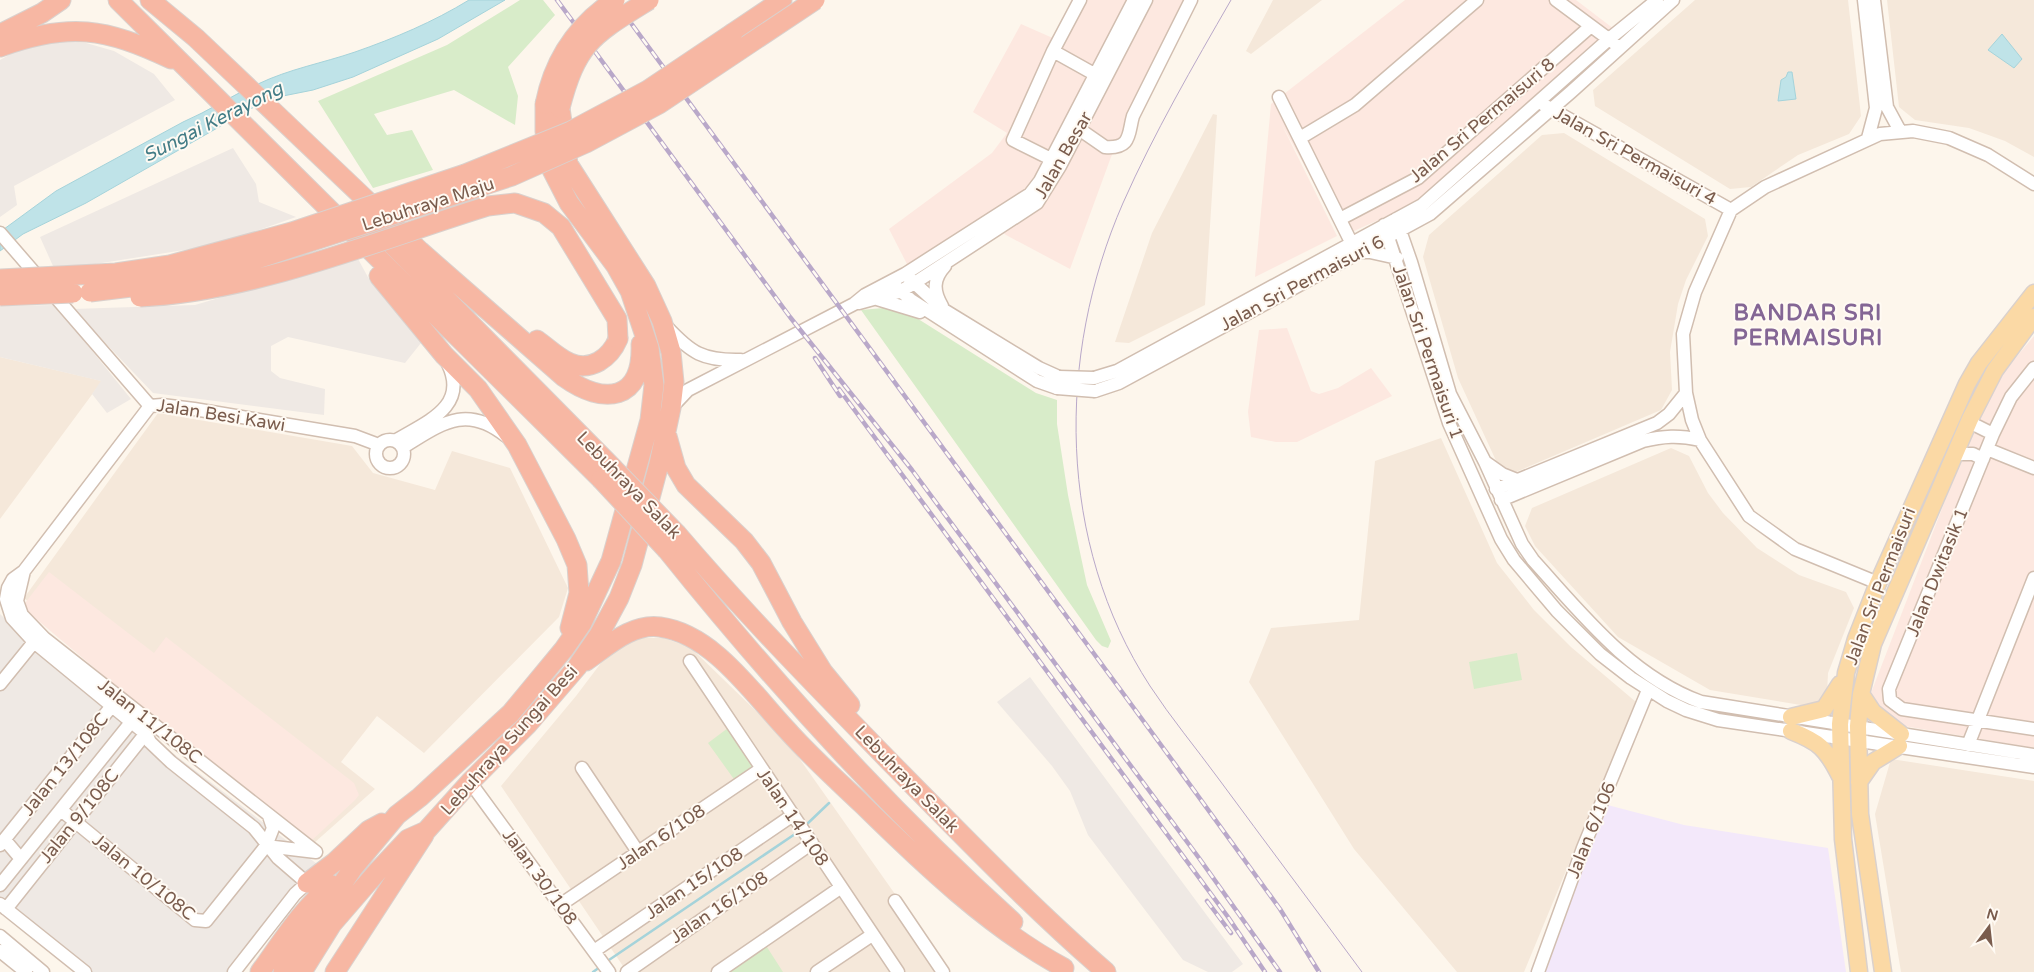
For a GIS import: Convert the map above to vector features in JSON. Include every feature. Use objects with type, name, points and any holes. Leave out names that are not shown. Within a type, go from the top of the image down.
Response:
[{"type":"highway","points":[[0,34],[42,14],[61,0]]},
{"type":"highway","name":"Lebuhraya Salak","points":[[118,0],[355,237],[607,473],[677,534],[734,601],[941,814],[1078,948],[1106,972]]},
{"type":"highway","points":[[150,0],[196,38],[362,198],[420,251],[564,377],[580,388],[598,395],[615,394],[629,386],[637,375],[641,358],[640,317]]},
{"type":"highway","name":"Lebuhraya Salak","points":[[150,0],[390,242],[607,473],[741,642],[816,726],[934,846],[1067,970]]},
{"type":"highway","points":[[166,0],[196,38]]},
{"type":"highway","name":"Lebuhraya Sungai Besi","points":[[283,972],[325,921],[408,839],[426,831],[470,782],[528,724],[577,667],[599,635],[619,598],[632,565],[671,408],[674,382],[671,352],[662,322],[646,286],[570,203],[550,166],[545,131],[545,104],[549,81],[563,52],[579,29],[600,10],[615,0]]},
{"type":"highway","name":"Lebuhraya Sungai Besi","points":[[302,972],[325,921],[353,868],[398,815],[511,713],[564,649],[582,623],[611,561],[650,420],[654,385],[649,348],[622,261],[568,164],[560,108],[568,77],[576,59],[593,38],[608,25],[649,0]]},
{"type":"highway","name":"Lebuhraya Maju","points":[[0,279],[116,273],[170,265],[292,232],[465,174],[571,131],[648,90],[782,0]]},
{"type":"highway","name":"Lebuhraya Maju","points":[[0,296],[90,292],[148,285],[204,274],[257,259],[512,176],[586,143],[659,104],[815,0]]},
{"type":"highway","points":[[0,47],[49,32],[74,30],[100,32],[123,38],[181,64]]},
{"type":"highway","points":[[362,198],[390,242]]},
{"type":"highway","points":[[90,292],[121,298],[158,296],[230,285],[303,265],[488,206],[515,204],[544,213],[561,227],[617,319],[618,339],[608,356],[599,362],[581,366],[570,363],[519,327],[487,309]]},
{"type":"highway","points":[[355,237],[375,270],[444,355],[478,389],[517,445],[566,539],[577,565],[579,593],[564,649]]},
{"type":"highway","points":[[666,432],[676,468],[686,485],[744,541],[761,563],[792,622],[823,672],[909,770],[941,814]]},
{"type":"highway","points":[[577,667],[632,630],[659,627],[683,634],[704,646],[736,672],[787,731],[928,866],[986,914],[1041,955],[1067,970]]},
{"type":"highway","points":[[307,883],[335,862],[369,830],[398,815]]},
{"type":"highway","points":[[335,972],[426,831]]},
{"type":"highway","points":[[260,972],[299,918],[320,894],[353,868]]},
{"type":"main road","name":"Jalan Sri Permaisuri","points":[[1859,972],[1844,848],[1841,731],[1846,673],[1878,583],[1967,384],[1979,363],[2034,293]]},
{"type":"main road","name":"Jalan Sri Permaisuri","points":[[1883,972],[1860,814],[1859,733],[1861,694],[1872,644],[1970,419],[1995,370],[2034,317]]},
{"type":"main road","points":[[1878,583],[1885,585],[1892,582],[1929,514]]},
{"type":"main road","points":[[1791,724],[1824,709],[1846,673]]},
{"type":"main road","points":[[1859,782],[1879,757],[1900,740],[1873,712],[1861,694]]},
{"type":"main road","points":[[1791,724],[1816,741],[1829,754],[1842,780]]},
{"type":"street","points":[[1051,158],[1013,140],[1053,51],[1080,0]]},
{"type":"street","name":"Jalan Besar","points":[[854,304],[877,299],[909,279],[1030,194],[1040,181],[1134,0]]},
{"type":"street","name":"Jalan Besar","points":[[909,279],[948,262],[1037,203],[1046,191],[1146,0]]},
{"type":"street","points":[[1079,129],[1105,147],[1120,145],[1131,134],[1133,116],[1192,0]]},
{"type":"street","points":[[1300,138],[1355,105],[1477,0]]},
{"type":"street","points":[[1556,0],[1620,48]]},
{"type":"street","name":"Jalan Sri Permaisuri 6","points":[[1392,228],[1422,205],[1608,39],[1657,0]]},
{"type":"street","name":"Jalan Sri Permaisuri 6","points":[[895,287],[1039,368],[1058,382],[1095,385],[1117,371],[1392,228],[1430,214],[1572,92],[1673,0]]},
{"type":"street","points":[[1864,0],[1876,108],[1868,138]]},
{"type":"street","points":[[1874,0],[1887,107],[1900,131]]},
{"type":"street","name":"Jalan Sri Permaisuri 8","points":[[1340,219],[1418,178],[1591,26]]},
{"type":"street","points":[[1053,51],[1096,75]]},
{"type":"street","points":[[1571,120],[1569,107],[1572,92]]},
{"type":"street","points":[[1279,97],[1355,247],[1396,258]]},
{"type":"street","name":"Jalan Sri Permaisuri 4","points":[[1539,102],[1731,210]]},
{"type":"street","points":[[1878,583],[1795,549],[1749,516],[1700,440],[1692,420],[1686,393],[1683,334],[1695,292],[1731,210],[1765,187],[1868,138],[1900,131],[1949,138],[1988,155],[2034,184]]},
{"type":"street","points":[[1411,262],[1413,236],[1430,214]]},
{"type":"street","name":"Jalan Sri Permaisuri 1","points":[[1392,228],[1396,258],[1449,423],[1478,484],[1501,539],[1514,560],[1537,589],[1600,654],[1648,690],[1686,710],[1718,720],[1791,724],[1900,740]]},
{"type":"street","name":"Jalan Sri Permaisuri 1","points":[[1392,228],[1411,262],[1450,394],[1485,462],[1496,496],[1522,544],[1612,646],[1637,666],[1675,691],[1719,706],[1791,724]]},
{"type":"street","name":"Jalan Besi Kawi","points":[[0,233],[150,406],[162,405],[194,409],[355,436],[379,445]]},
{"type":"street","points":[[877,299],[941,314],[934,288],[940,271],[948,262]]},
{"type":"street","name":"Jalan Sri Permaisuri 6","points":[[909,279],[941,314]]},
{"type":"street","name":"Jalan Besar","points":[[671,408],[688,390],[854,304],[865,295],[895,287]]},
{"type":"street","name":"Jalan Besar","points":[[662,322],[678,339],[699,356],[722,361],[744,360]]},
{"type":"street","points":[[399,444],[444,410],[452,399],[455,387],[454,375],[444,355]]},
{"type":"street","name":"Jalan Dwitasik 1","points":[[2034,368],[2011,397],[1993,434],[1889,689],[1890,700],[1902,709],[2034,729]]},
{"type":"street","points":[[1491,514],[1496,496],[1517,480],[1657,423],[1670,414],[1686,393]]},
{"type":"street","name":"Jalan 11/108C","points":[[135,717],[111,707],[34,642],[12,618],[7,608],[8,588],[13,579],[24,571],[150,406]]},
{"type":"street","points":[[399,444],[404,456],[400,463],[388,467],[378,461],[376,453],[379,445],[386,440],[399,444],[451,420],[466,419],[482,422],[496,428],[517,445]]},
{"type":"street","points":[[1970,419],[1975,425],[1993,434]]},
{"type":"street","points":[[1478,484],[1496,496],[1516,494],[1643,441],[1664,436],[1684,436],[1700,440]]},
{"type":"street","points":[[1955,454],[1985,454],[2034,468]]},
{"type":"street","points":[[1485,462],[1502,474],[1517,480]]},
{"type":"street","points":[[1508,516],[1516,494]]},
{"type":"street","name":"Jalan 11/108C","points":[[24,571],[17,601],[22,615],[44,638],[149,729],[316,852],[266,846]]},
{"type":"street","points":[[1858,575],[1866,589],[1870,603]]},
{"type":"street","points":[[1537,589],[1550,578]]},
{"type":"street","points":[[1968,745],[2034,578]]},
{"type":"street","points":[[0,684],[34,642]]},
{"type":"street","name":"Jalan 14/108","points":[[690,661],[840,888],[898,972]]},
{"type":"street","name":"Jalan 6/106","points":[[1538,972],[1583,848],[1648,690]]},
{"type":"street","points":[[1718,720],[1722,711],[1719,706]]},
{"type":"street","name":"Jalan 13/108C","points":[[2,842],[111,707]]},
{"type":"street","points":[[0,885],[135,717]]},
{"type":"street","name":"Jalan 11/108C","points":[[149,729],[150,742],[171,762],[254,828],[266,846],[307,883]]},
{"type":"street","name":"Jalan 9/108C","points":[[3,906],[75,822],[149,729]]},
{"type":"street","points":[[1900,740],[1968,745],[2034,755]]},
{"type":"street","points":[[1900,740],[2034,767]]},
{"type":"street","points":[[582,768],[638,852]]},
{"type":"street","name":"Jalan 6/108","points":[[560,905],[761,769]]},
{"type":"street","name":"Jalan 30/108","points":[[470,782],[609,972]]},
{"type":"street","name":"Jalan 10/108C","points":[[61,810],[195,920],[206,921],[266,846]]},
{"type":"street","points":[[266,846],[273,828],[269,816]]},
{"type":"street","name":"Jalan 15/108","points":[[595,953],[796,819]]},
{"type":"street","name":"Jalan 16/108","points":[[628,972],[809,840]]},
{"type":"street","points":[[2,842],[21,859]]},
{"type":"street","points":[[234,972],[295,894],[307,883]]},
{"type":"street","points":[[718,972],[840,888]]},
{"type":"street","points":[[895,900],[943,972]]},
{"type":"street","points":[[3,906],[85,972]]},
{"type":"street","points":[[818,972],[872,935]]},
{"type":"street","points":[[0,936],[43,972]]},
{"type":"street","points":[[0,951],[26,972]]},
{"type":"shaded area","points":[[1075,0],[1188,0],[1111,157],[1070,269],[1006,235],[987,219],[909,268],[889,229],[992,153],[1007,133],[973,112],[1021,24],[1055,39]]},
{"type":"shaded area","points":[[1273,0],[1322,0],[1251,54],[1246,51]]},
{"type":"shaded area","points":[[1405,0],[1576,0],[1614,29],[1424,195],[1396,212],[1343,236],[1281,123],[1337,236],[1255,277],[1271,104]]},
{"type":"shaded area","points":[[1695,0],[1848,0],[1861,116],[1849,134],[1798,155],[1751,187],[1730,189],[1595,106],[1593,90]]},
{"type":"shaded area","points":[[1887,0],[2034,0],[2034,157],[2005,141],[1969,128],[1915,120],[1899,107]]},
{"type":"shaded area","points":[[59,40],[86,43],[114,51],[154,74],[175,100],[14,186],[17,205],[0,217],[0,60],[25,46]]},
{"type":"shaded area","points":[[1213,114],[1217,115],[1205,305],[1129,343],[1115,342],[1152,233]]},
{"type":"shaded area","points":[[1564,133],[1705,219],[1708,236],[1686,280],[1678,304],[1670,352],[1672,390],[1661,410],[1516,472],[1498,465],[1458,378],[1423,257],[1429,235],[1542,135]]},
{"type":"shaded area","points":[[233,148],[256,184],[259,202],[296,217],[216,245],[89,265],[53,266],[40,237]]},
{"type":"shaded area","points":[[357,257],[370,281],[421,343],[405,363],[288,337],[271,346],[271,371],[280,378],[325,389],[324,415],[153,393],[73,309],[195,305]]},
{"type":"shaded area","points":[[55,305],[131,399],[107,413],[92,394],[101,381],[0,357],[0,306]]},
{"type":"shaded area","points":[[1287,328],[1311,391],[1319,394],[1338,388],[1371,368],[1392,396],[1297,442],[1276,442],[1251,437],[1248,412],[1259,330]]},
{"type":"shaded area","points":[[2034,336],[2034,748],[1898,725],[1877,707],[1871,693],[1970,436],[2003,373]]},
{"type":"shaded area","points":[[0,357],[102,381],[0,519]]},
{"type":"shaded area","points":[[158,413],[352,446],[373,473],[435,490],[452,451],[510,468],[568,588],[559,617],[424,753],[377,716],[341,762],[375,789],[314,843],[24,598]]},
{"type":"shaded area","points":[[1441,438],[1497,563],[1534,610],[1571,647],[1636,702],[1524,972],[1457,972],[1354,849],[1249,682],[1271,628],[1359,620],[1375,461]]},
{"type":"shaded area","points":[[1671,448],[1689,456],[1708,493],[1723,513],[1757,548],[1799,575],[1846,592],[1854,608],[1828,673],[1827,695],[1813,707],[1710,690],[1618,637],[1535,546],[1525,526],[1532,508]]},
{"type":"shaded area","points":[[49,572],[154,653],[166,637],[354,783],[359,795],[310,842],[186,745],[22,607]]},
{"type":"shaded area","points":[[0,614],[36,648],[317,864],[241,972],[75,972],[0,912]]},
{"type":"shaded area","points":[[634,638],[663,638],[690,647],[787,741],[950,972],[627,972],[501,786],[576,696],[607,655]]},
{"type":"shaded area","points":[[1030,677],[1243,964],[1232,972],[1208,972],[1183,960],[1088,835],[1070,791],[1052,766],[997,702]]},
{"type":"shaded area","points":[[1891,759],[2034,781],[2034,972],[1901,972],[1875,814]]},
{"type":"shaded area","points":[[1596,802],[1684,825],[1828,848],[1846,972],[1530,972]]},
{"type":"green space","points":[[520,0],[543,0],[555,15],[508,67],[518,96],[515,125],[454,90],[374,114],[387,135],[412,130],[433,170],[373,188],[318,101],[447,45]]},
{"type":"green space","points":[[893,308],[915,317],[1036,393],[1057,400],[1057,424],[1068,495],[1087,585],[1111,641],[1108,648],[1102,646],[1096,640],[861,310]]},
{"type":"green space","points":[[1517,653],[1522,680],[1474,689],[1469,662]]},
{"type":"green space","points":[[728,728],[756,768],[736,782],[708,743]]},
{"type":"green space","points":[[765,944],[783,972],[732,972],[729,968]]},
{"type":"water","name":"Sungai Kerayong","points":[[469,0],[505,0],[438,39],[353,77],[313,90],[268,99],[86,203],[23,234],[0,251],[0,232],[56,191],[183,122],[248,88],[294,70],[385,41],[428,22]]},
{"type":"water","points":[[2002,34],[2022,59],[2014,68],[1988,50]]},
{"type":"water","points":[[1788,72],[1792,72],[1796,99],[1778,101],[1781,80],[1786,77]]},
{"type":"waterway","points":[[806,825],[829,803]]},
{"type":"waterway","points":[[606,962],[798,832]]},
{"type":"waterway","points":[[593,972],[600,967]]},
{"type":"tram line","points":[[1231,0],[1174,100],[1148,151],[1123,203],[1101,262],[1086,323],[1078,385],[1076,448],[1083,511],[1097,572],[1119,630],[1150,686],[1362,972]]},
{"type":"railway","points":[[557,0],[790,317],[912,470],[1199,858],[1280,972]]},
{"type":"railway","points":[[614,0],[1172,760],[1280,909],[1319,972]]},
{"type":"railway","points":[[815,358],[840,396]]},
{"type":"railway","points":[[839,389],[1228,917],[1265,972]]},
{"type":"railway","points":[[1207,901],[1231,933]]},
{"type":"district","name":"BANDAR SRI PERMAISURI","points":[[1808,326]]}]
